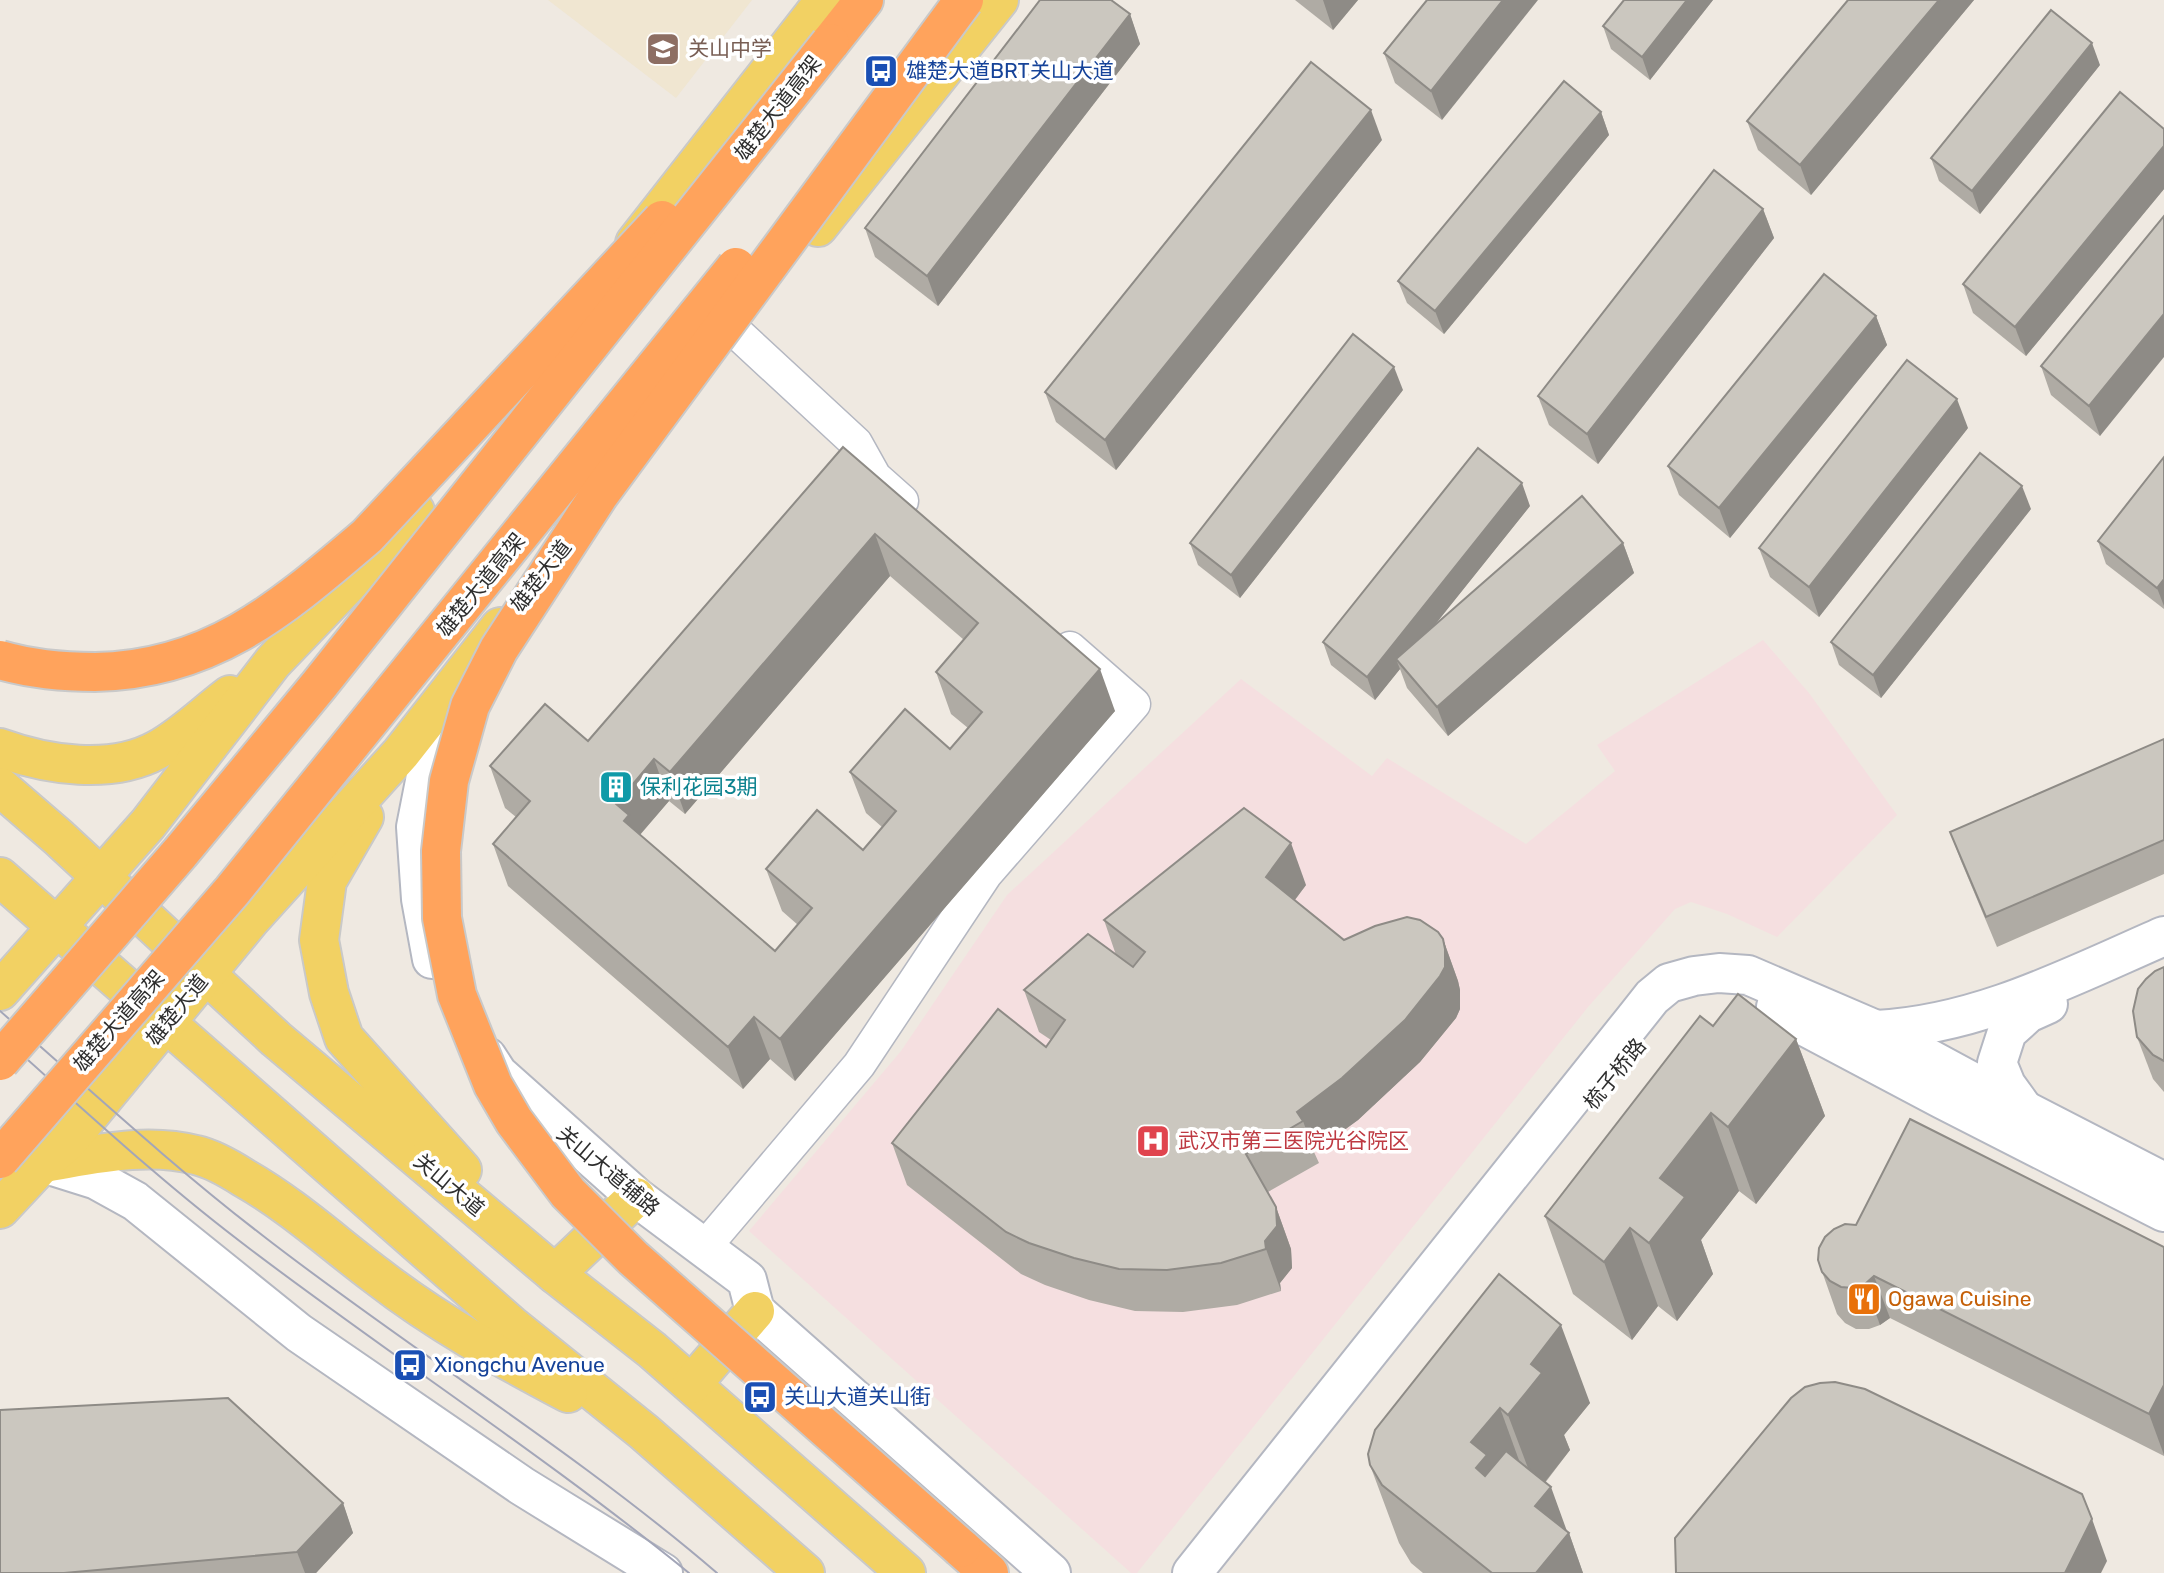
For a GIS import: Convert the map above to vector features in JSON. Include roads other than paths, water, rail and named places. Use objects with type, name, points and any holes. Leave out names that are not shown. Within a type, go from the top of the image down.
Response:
[{"type":"highway","name":"雄楚大道高架","points":[[0,1061],[180,853],[319,685],[864,0]]},
{"type":"highway","name":"雄楚大道高架","points":[[0,1159],[232,891],[949,0]]},
{"type":"highway","points":[[964,0],[598,495],[499,649],[470,706],[449,781],[441,851],[442,918],[457,995],[493,1086],[514,1121],[568,1193],[633,1258],[989,1573]]},
{"type":"highway","points":[[0,660],[19,666],[64,672],[109,671],[160,665],[218,645],[264,618],[367,536],[545,343],[830,43]]},
{"type":"main road","points":[[0,991],[148,824],[273,662],[376,555],[530,377],[825,0]]},
{"type":"main road","name":"雄楚大道","points":[[0,1209],[56,1152],[251,919],[401,753],[999,0]]},
{"type":"main road","points":[[0,748],[53,762],[109,764],[139,758],[159,749],[273,662]]},
{"type":"main road","points":[[401,753],[327,881],[319,940],[329,993],[344,1038],[555,1274],[636,1197]]},
{"type":"main road","name":"关山大道","points":[[0,788],[101,877],[276,1039],[555,1274],[652,1350],[906,1573]]},
{"type":"main road","points":[[0,877],[511,1325],[644,1433],[805,1573]]},
{"type":"main road","points":[[56,1152],[139,1150],[197,1155],[227,1168],[288,1205],[379,1278],[491,1353],[644,1433]]},
{"type":"main road","points":[[692,1384],[755,1311]]},
{"type":"street","points":[[735,331],[856,443],[874,477],[926,523]]},
{"type":"street","points":[[704,1248],[859,1065],[986,874],[1134,704],[1051,631]]},
{"type":"street","name":"关山大道辅路","points":[[482,650],[427,771],[416,827],[421,899],[429,951],[447,1001],[498,1074],[636,1197],[747,1280],[755,1311]]},
{"type":"street","points":[[1876,1030],[1909,1028],[2004,1005],[2164,936]]},
{"type":"street","points":[[2024,1110],[2006,1085],[1997,1063],[2007,1032],[2028,1013],[2164,954]]},
{"type":"street","points":[[1192,1573],[1639,1013],[1669,983],[1706,975],[1748,975],[1876,1030],[2164,1182]]},
{"type":"street","name":"梳子桥路","points":[[1221,1573],[1651,1028],[1665,1014],[1686,1001],[1732,994],[1752,996],[1773,1005],[1844,1048],[2164,1212]]},
{"type":"street","points":[[56,1152],[97,1180],[135,1201],[299,1333],[522,1486],[663,1573]]},
{"type":"street","points":[[755,1311],[1051,1573]]},
{"type":"tram line","points":[[0,1011],[162,1153],[262,1235],[607,1485],[717,1573]]},
{"type":"tram line","points":[[0,1035],[123,1145],[217,1224],[581,1489],[689,1573]]},
{"type":"place","name":"关山中学","points":[[663,49]]},
{"type":"place","name":"雄楚大道BRT关山大道","points":[[881,71]]},
{"type":"place","name":"保利花园3期","points":[[616,787]]},
{"type":"place","name":"武汉市第三医院光谷院区","points":[[1153,1141]]},
{"type":"place","name":"Ogawa Cuisine","points":[[1864,1299]]},
{"type":"place","name":"Xiongchu Avenue","points":[[410,1365]]},
{"type":"place","name":"关山大道关山街","points":[[760,1397]]}]
